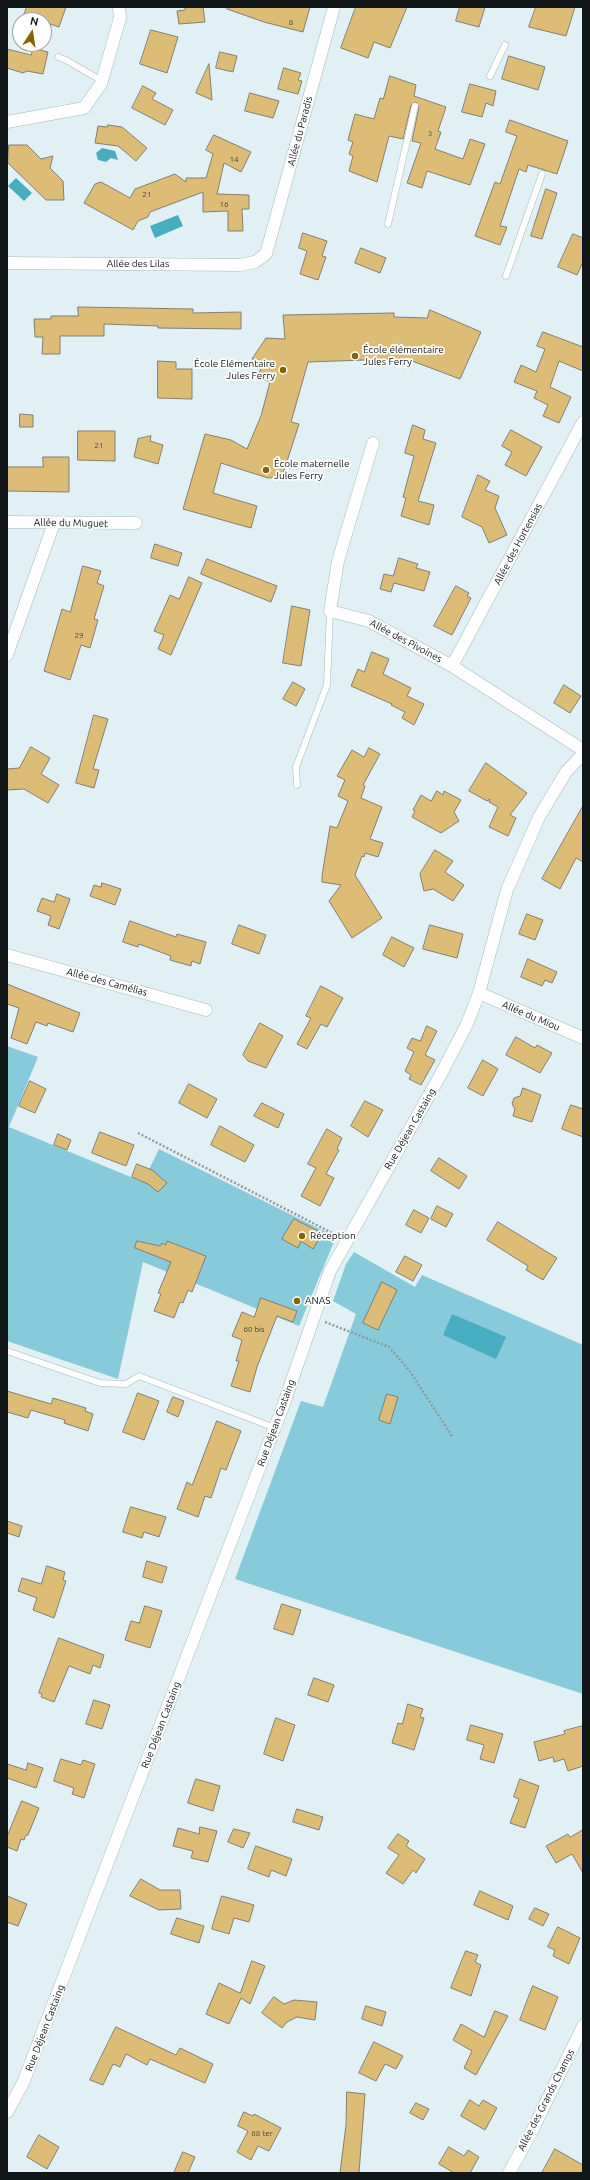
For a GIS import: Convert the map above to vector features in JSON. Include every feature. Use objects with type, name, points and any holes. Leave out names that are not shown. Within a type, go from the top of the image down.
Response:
[{"type":"street","points":[[7,122],[84,108],[102,81],[120,18],[120,7]]},
{"type":"street","name":"Allée du Paradis","points":[[266,254],[334,7]]},
{"type":"street","name":"Allée des Lilas","points":[[7,263],[240,265],[255,262],[266,254]]},
{"type":"street","name":"Allée des Hortensias","points":[[452,666],[583,422]]},
{"type":"street","points":[[330,612],[338,561],[373,443]]},
{"type":"street","name":"Allée du Muguet","points":[[7,522],[136,523]]},
{"type":"street","points":[[7,655],[54,523]]},
{"type":"street","name":"Allée des Pivoines","points":[[330,612],[369,620],[452,666],[583,750]]},
{"type":"street","name":"Rue Déjean Castaing","points":[[7,2112],[24,2083],[275,1428],[330,1271],[441,1074],[467,1024],[479,993],[507,890],[539,816],[566,772],[583,754]]},
{"type":"street","name":"Allée des Camélias","points":[[7,955],[206,1010]]},
{"type":"street","name":"Allée du Miou","points":[[479,993],[583,1038]]},
{"type":"street","name":"Allée des Grands Champs","points":[[509,2173],[532,2131],[583,2026]]},
{"type":"lane","points":[[490,76],[505,46]]},
{"type":"lane","points":[[58,57],[102,81]]},
{"type":"lane","points":[[388,224],[415,106]]},
{"type":"lane","points":[[506,276],[542,174]]},
{"type":"lane","points":[[297,785],[296,767],[327,685],[330,612]]},
{"type":"lane","points":[[7,1351],[100,1383],[126,1384],[139,1376],[275,1428]]},
{"type":"path","points":[[138,1133],[347,1241]]},
{"type":"path","points":[[313,1318],[389,1347],[409,1370],[452,1436]]},
{"type":"shaded area","points":[[102,148],[115,151],[118,160],[111,158],[106,162],[98,160],[96,153]]},
{"type":"shaded area","points":[[16,178],[32,193],[24,201],[8,186]]},
{"type":"shaded area","points":[[178,215],[183,226],[155,238],[150,226]]},
{"type":"shaded area","points":[[7,1046],[38,1057],[9,1127],[143,1182],[159,1149],[336,1237],[299,1326],[143,1262],[118,1379],[7,1341]]},
{"type":"shaded area","points":[[354,1252],[415,1287],[422,1275],[583,1345],[583,1694],[235,1579],[301,1401],[323,1407],[356,1314],[333,1301],[346,1264]]},
{"type":"shaded area","points":[[452,1314],[506,1337],[496,1359],[443,1335]]},
{"type":"building","points":[[27,7],[66,7],[59,27],[52,25],[52,12],[25,12]]},
{"type":"building","points":[[185,7],[203,7],[205,22],[179,24],[177,11],[185,10]]},
{"type":"building","points":[[228,7],[310,7],[303,32],[264,22],[227,9]]},
{"type":"building","points":[[356,7],[407,7],[390,48],[374,42],[368,58],[341,48]]},
{"type":"building","points":[[460,7],[485,7],[479,27],[456,21]]},
{"type":"building","points":[[536,7],[575,7],[566,36],[529,27]]},
{"type":"building","points":[[151,30],[178,37],[167,73],[140,64]]},
{"type":"building","points":[[7,49],[12,50],[12,52],[31,55],[32,52],[48,52],[43,74],[27,71],[23,73],[7,68]]},
{"type":"building","points":[[220,52],[237,56],[233,72],[216,68]]},
{"type":"building","points":[[509,56],[545,67],[538,90],[502,79]]},
{"type":"building","points":[[209,64],[212,100],[196,93]]},
{"type":"building","points":[[284,68],[301,73],[298,80],[302,81],[298,94],[278,89]]},
{"type":"building","points":[[390,76],[416,85],[414,96],[446,107],[438,131],[441,132],[435,149],[463,159],[470,139],[485,144],[470,185],[427,171],[422,188],[407,183],[421,143],[412,141],[419,107],[416,102],[411,105],[403,139],[389,136],[377,182],[349,171],[353,156],[349,154],[353,142],[348,140],[355,114],[374,119],[380,98],[383,99]]},
{"type":"building","points":[[470,84],[496,91],[493,106],[486,103],[482,117],[462,112]]},
{"type":"building","points":[[143,86],[156,93],[152,99],[173,110],[165,125],[132,108]]},
{"type":"building","points":[[250,93],[279,101],[273,118],[245,111]]},
{"type":"building","points":[[510,120],[568,141],[557,174],[528,165],[526,172],[519,169],[500,226],[507,227],[500,245],[475,236],[495,182],[500,184],[517,136],[506,132]]},
{"type":"building","points":[[108,125],[122,127],[147,148],[136,161],[118,146],[95,143],[98,126],[107,127]]},
{"type":"building","points":[[214,135],[251,152],[241,172],[224,163],[217,194],[249,195],[249,209],[242,209],[243,231],[228,231],[228,211],[203,212],[203,192],[150,212],[148,217],[138,221],[133,230],[84,203],[95,184],[101,182],[130,198],[135,189],[175,174],[186,182],[186,178],[206,178],[213,154],[206,150]]},
{"type":"building","points":[[9,145],[27,145],[41,159],[53,156],[50,168],[63,181],[64,200],[46,200],[8,163]]},
{"type":"building","points":[[546,189],[557,193],[542,239],[531,236]]},
{"type":"building","points":[[303,233],[327,241],[322,256],[326,257],[318,280],[300,274],[307,251],[299,248]]},
{"type":"building","points":[[573,234],[583,238],[583,262],[577,275],[558,267]]},
{"type":"building","points":[[361,248],[386,258],[380,273],[355,263]]},
{"type":"building","points":[[78,307],[193,309],[193,313],[241,312],[241,329],[158,328],[158,326],[104,324],[104,336],[60,336],[60,354],[42,354],[43,337],[35,337],[34,319],[51,319],[51,316],[78,316]]},
{"type":"building","name":"École Elémentaire Jules Ferry","points":[[430,310],[481,332],[460,379],[415,362],[393,359],[308,362],[291,422],[299,424],[282,477],[268,478],[221,463],[213,493],[257,506],[251,528],[183,509],[205,434],[231,440],[247,449],[261,416],[270,382],[258,377],[263,361],[252,359],[266,338],[285,339],[283,315],[394,313],[394,317],[427,318]]},
{"type":"building","points":[[543,332],[583,347],[583,371],[559,361],[550,387],[571,397],[559,423],[543,416],[548,405],[534,398],[537,391],[514,382],[521,365],[536,372],[545,349],[537,346]]},
{"type":"building","points":[[158,361],[176,362],[176,369],[192,369],[192,399],[158,398]]},
{"type":"building","points":[[20,414],[33,415],[33,427],[20,427]]},
{"type":"building","points":[[413,425],[425,430],[423,439],[436,443],[418,501],[434,505],[429,525],[401,516],[406,498],[403,497],[414,456],[405,453]]},
{"type":"building","points":[[511,430],[542,447],[526,476],[505,465],[512,452],[502,446]]},
{"type":"building","points":[[78,431],[115,431],[115,461],[78,460]]},
{"type":"building","points":[[151,436],[150,441],[163,445],[158,464],[134,457],[138,439]]},
{"type":"building","points":[[43,457],[69,457],[69,492],[7,491],[7,467],[43,467]]},
{"type":"building","points":[[478,475],[490,481],[485,490],[499,496],[495,508],[507,535],[489,543],[482,527],[462,517]]},
{"type":"building","points":[[155,544],[182,553],[178,566],[151,558]]},
{"type":"building","points":[[399,558],[418,564],[416,568],[430,572],[424,591],[394,583],[391,592],[380,589],[384,574],[393,576]]},
{"type":"building","points":[[207,559],[277,586],[271,602],[201,574]]},
{"type":"building","points":[[83,566],[101,571],[97,583],[104,586],[94,619],[98,620],[90,648],[81,645],[70,680],[44,671],[62,609],[70,612]]},
{"type":"building","points":[[189,577],[202,583],[171,655],[158,649],[164,635],[154,631],[170,595],[179,599]]},
{"type":"building","points":[[456,586],[469,593],[467,596],[471,598],[452,635],[434,626]]},
{"type":"building","points":[[292,606],[310,610],[301,666],[283,663]]},
{"type":"building","points":[[372,652],[389,659],[383,674],[411,688],[407,696],[424,704],[414,725],[402,718],[405,712],[391,705],[392,704],[351,686],[358,669],[364,672]]},
{"type":"building","points":[[293,682],[305,689],[296,706],[283,699]]},
{"type":"building","points":[[564,685],[581,696],[570,713],[554,703]]},
{"type":"building","points":[[94,715],[108,719],[93,769],[99,770],[94,788],[76,783]]},
{"type":"building","points":[[31,747],[50,758],[41,774],[59,785],[48,803],[24,789],[7,790],[7,769],[19,768]]},
{"type":"building","points":[[369,748],[380,754],[363,785],[365,786],[361,798],[382,807],[370,839],[383,843],[378,857],[365,853],[364,857],[362,856],[355,875],[382,918],[352,938],[329,901],[341,885],[322,882],[322,876],[330,826],[337,828],[348,801],[338,796],[345,780],[337,776],[352,750],[364,757]]},
{"type":"building","points":[[486,763],[527,793],[510,815],[516,818],[508,836],[489,827],[498,807],[489,802],[490,799],[487,801],[469,791]]},
{"type":"building","points":[[437,791],[443,795],[444,791],[461,800],[454,812],[459,821],[441,833],[412,817],[415,811],[413,810],[421,795],[431,801]]},
{"type":"building","points":[[583,806],[583,862],[576,858],[560,889],[542,879]]},
{"type":"building","points":[[435,850],[453,861],[445,872],[464,885],[453,901],[433,889],[424,891],[420,874]]},
{"type":"building","points":[[102,883],[121,889],[115,905],[90,896],[94,885],[101,887]]},
{"type":"building","points":[[57,894],[70,899],[59,929],[48,925],[51,916],[37,911],[42,898],[54,902]]},
{"type":"building","points":[[527,914],[543,920],[535,940],[519,934]]},
{"type":"building","points":[[130,921],[176,937],[177,934],[206,942],[200,964],[192,961],[191,966],[170,960],[171,956],[139,944],[138,947],[123,942]]},
{"type":"building","points":[[239,925],[266,935],[259,954],[232,944]]},
{"type":"building","points":[[430,925],[463,934],[457,958],[423,949]]},
{"type":"building","points":[[392,937],[414,948],[404,967],[383,955]]},
{"type":"building","points":[[528,959],[557,972],[552,983],[545,980],[542,986],[521,977]]},
{"type":"building","points":[[7,984],[80,1013],[73,1032],[48,1023],[47,1026],[36,1022],[27,1044],[11,1038],[19,1008],[7,1004]]},
{"type":"building","points":[[321,986],[343,998],[327,1027],[321,1024],[307,1049],[297,1044],[311,1018],[306,1016]]},
{"type":"building","points":[[260,1023],[283,1036],[266,1068],[248,1061],[243,1055]]},
{"type":"building","points":[[427,1026],[437,1031],[425,1055],[435,1060],[421,1085],[409,1079],[411,1075],[405,1071],[414,1052],[407,1048],[412,1038],[420,1041]]},
{"type":"building","points":[[516,1037],[535,1048],[537,1045],[552,1053],[540,1073],[506,1055]]},
{"type":"building","points":[[483,1060],[498,1069],[483,1096],[468,1088]]},
{"type":"building","points":[[30,1081],[46,1089],[35,1113],[19,1106]]},
{"type":"building","points":[[189,1084],[217,1099],[207,1118],[179,1103]]},
{"type":"building","points":[[523,1088],[541,1095],[532,1122],[513,1116],[515,1109],[512,1104],[514,1098],[520,1096]]},
{"type":"building","points":[[365,1101],[383,1110],[368,1137],[351,1126]]},
{"type":"building","points":[[262,1103],[284,1114],[278,1128],[254,1116]]},
{"type":"building","points":[[571,1105],[583,1109],[583,1137],[562,1129]]},
{"type":"building","points":[[220,1126],[254,1145],[245,1162],[211,1145]]},
{"type":"building","points":[[327,1129],[342,1138],[337,1149],[339,1150],[326,1174],[334,1178],[320,1206],[301,1196],[316,1168],[308,1164]]},
{"type":"building","points":[[100,1132],[134,1145],[126,1166],[92,1153]]},
{"type":"building","points":[[58,1134],[71,1140],[67,1150],[54,1145]]},
{"type":"building","points":[[439,1158],[467,1176],[459,1189],[431,1171]]},
{"type":"building","points":[[137,1164],[152,1170],[167,1183],[158,1192],[148,1184],[132,1177]]},
{"type":"building","points":[[437,1206],[453,1214],[446,1227],[431,1219]]},
{"type":"building","points":[[414,1210],[429,1218],[421,1233],[406,1225]]},
{"type":"building","name":"Réception","points":[[294,1219],[322,1233],[313,1249],[301,1241],[298,1248],[282,1239]]},
{"type":"building","points":[[498,1222],[557,1258],[543,1280],[526,1270],[528,1266],[487,1240]]},
{"type":"building","points":[[137,1241],[160,1246],[162,1243],[166,1245],[167,1241],[206,1256],[192,1292],[188,1290],[183,1303],[180,1302],[174,1318],[154,1311],[161,1294],[158,1293],[171,1262],[135,1248]]},
{"type":"building","points":[[405,1256],[422,1265],[413,1281],[396,1272]]},
{"type":"building","points":[[382,1282],[397,1290],[378,1330],[363,1323]]},
{"type":"building","points":[[261,1298],[297,1311],[293,1322],[277,1316],[257,1367],[250,1392],[231,1386],[239,1361],[236,1361],[242,1340],[232,1336],[242,1312],[254,1317]]},
{"type":"building","points":[[7,1391],[51,1404],[53,1398],[86,1408],[85,1411],[93,1414],[88,1431],[64,1423],[65,1420],[31,1410],[28,1418],[7,1412]]},
{"type":"building","points":[[138,1393],[159,1401],[144,1440],[123,1432]]},
{"type":"building","points":[[387,1394],[398,1397],[390,1424],[379,1420]]},
{"type":"building","points":[[173,1397],[184,1401],[178,1417],[167,1412]]},
{"type":"building","points":[[217,1421],[241,1431],[226,1470],[221,1468],[211,1498],[205,1496],[198,1517],[177,1509],[187,1482],[192,1485]]},
{"type":"building","points":[[131,1507],[166,1517],[159,1537],[144,1532],[142,1538],[123,1532]]},
{"type":"building","points":[[7,1521],[22,1526],[19,1537],[7,1533]]},
{"type":"building","points":[[147,1561],[167,1567],[162,1583],[143,1577]]},
{"type":"building","points":[[47,1566],[65,1572],[63,1580],[66,1581],[54,1618],[33,1610],[37,1598],[18,1591],[22,1578],[41,1584]]},
{"type":"building","points":[[282,1604],[301,1610],[293,1635],[274,1629]]},
{"type":"building","points":[[145,1606],[162,1611],[150,1648],[125,1640],[131,1621],[139,1623]]},
{"type":"building","points":[[59,1638],[104,1655],[100,1668],[93,1665],[90,1674],[69,1666],[54,1702],[41,1697],[42,1694],[39,1693]]},
{"type":"building","points":[[314,1678],[334,1685],[328,1702],[308,1695]]},
{"type":"building","points":[[94,1700],[110,1705],[102,1729],[86,1724]]},
{"type":"building","points":[[408,1704],[423,1709],[420,1717],[424,1718],[414,1750],[392,1743],[398,1723],[402,1724]]},
{"type":"building","points":[[276,1718],[295,1725],[283,1761],[264,1754]]},
{"type":"building","points":[[471,1725],[503,1734],[494,1763],[480,1759],[484,1745],[467,1740]]},
{"type":"building","points":[[583,1726],[583,1766],[568,1771],[564,1759],[554,1762],[553,1757],[539,1761],[534,1742],[565,1734],[564,1731]]},
{"type":"building","points":[[61,1759],[81,1765],[83,1760],[95,1764],[84,1798],[72,1794],[74,1788],[54,1781]]},
{"type":"building","points":[[28,1763],[43,1768],[36,1788],[7,1778],[7,1764],[26,1770]]},
{"type":"building","points":[[196,1779],[220,1786],[213,1811],[188,1803]]},
{"type":"building","points":[[520,1779],[539,1786],[525,1828],[510,1823],[519,1799],[514,1797]]},
{"type":"building","points":[[22,1801],[39,1808],[28,1835],[26,1835],[24,1840],[21,1839],[17,1851],[7,1847],[7,1837]]},
{"type":"building","points":[[297,1809],[323,1817],[319,1830],[293,1822]]},
{"type":"building","points":[[200,1827],[217,1831],[208,1862],[191,1858],[193,1851],[173,1846],[178,1828],[199,1834]]},
{"type":"building","points":[[234,1829],[250,1833],[243,1848],[228,1842]]},
{"type":"building","points":[[583,1830],[583,1873],[572,1854],[556,1863],[546,1846],[568,1834],[570,1837]]},
{"type":"building","points":[[398,1834],[409,1841],[406,1846],[425,1859],[416,1873],[413,1870],[403,1884],[386,1873],[399,1855],[388,1848]]},
{"type":"building","points":[[256,1846],[292,1859],[286,1876],[271,1870],[269,1877],[248,1869]]},
{"type":"building","points":[[141,1879],[160,1890],[180,1890],[181,1909],[159,1910],[130,1896]]},
{"type":"building","points":[[480,1891],[513,1906],[508,1920],[474,1905]]},
{"type":"building","points":[[7,1896],[27,1904],[18,1926],[7,1922]]},
{"type":"building","points":[[222,1896],[254,1905],[249,1922],[234,1918],[229,1934],[212,1929]]},
{"type":"building","points":[[535,1908],[549,1914],[543,1926],[529,1919]]},
{"type":"building","points":[[177,1918],[204,1926],[199,1943],[171,1934]]},
{"type":"building","points":[[558,1927],[580,1938],[569,1964],[553,1956],[555,1950],[548,1947]]},
{"type":"building","points":[[466,1951],[478,1955],[475,1962],[481,1965],[471,1996],[451,1988]]},
{"type":"building","points":[[252,1961],[265,1966],[250,2004],[241,1998],[229,2024],[206,2014],[219,1983],[240,1993]]},
{"type":"building","points":[[533,1986],[558,1997],[545,2030],[520,2020]]},
{"type":"building","points":[[274,1997],[284,2004],[294,2000],[317,2002],[315,2020],[297,2017],[287,2022],[282,2028],[262,2013]]},
{"type":"building","points":[[366,2006],[386,2012],[382,2026],[362,2019]]},
{"type":"building","points":[[495,2011],[508,2016],[476,2075],[464,2068],[472,2051],[453,2040],[461,2024],[484,2037]]},
{"type":"building","points":[[116,2027],[176,2055],[180,2048],[213,2064],[205,2083],[150,2059],[147,2065],[126,2054],[120,2067],[113,2064],[103,2085],[90,2080]]},
{"type":"building","points":[[374,2042],[403,2056],[396,2069],[385,2064],[376,2081],[359,2073]]},
{"type":"building","points":[[347,2092],[365,2094],[359,2173],[340,2173],[346,2125]]},
{"type":"building","points":[[470,2100],[479,2106],[483,2100],[497,2108],[485,2130],[461,2116]]},
{"type":"building","points":[[416,2103],[429,2109],[423,2120],[410,2113]]},
{"type":"building","points":[[244,2112],[253,2116],[254,2114],[281,2128],[269,2151],[258,2146],[251,2160],[237,2152],[248,2131],[238,2126]]},
{"type":"building","points":[[39,2135],[59,2147],[47,2169],[27,2157]]},
{"type":"building","points":[[449,2147],[464,2156],[468,2150],[479,2157],[470,2173],[454,2173],[439,2164]]},
{"type":"building","points":[[555,2149],[583,2165],[583,2173],[542,2173]]},
{"type":"building","points":[[183,2152],[195,2157],[188,2173],[174,2173]]},
{"type":"place","name":"École élémentaire Jules Ferry","points":[[355,356]]},
{"type":"place","name":"École Elémentaire Jules Ferry","points":[[283,370]]},
{"type":"place","name":"École maternelle Jules Ferry","points":[[266,470]]},
{"type":"place","name":"Réception","points":[[302,1236]]},
{"type":"place","name":"ANAS","points":[[297,1301]]}]
